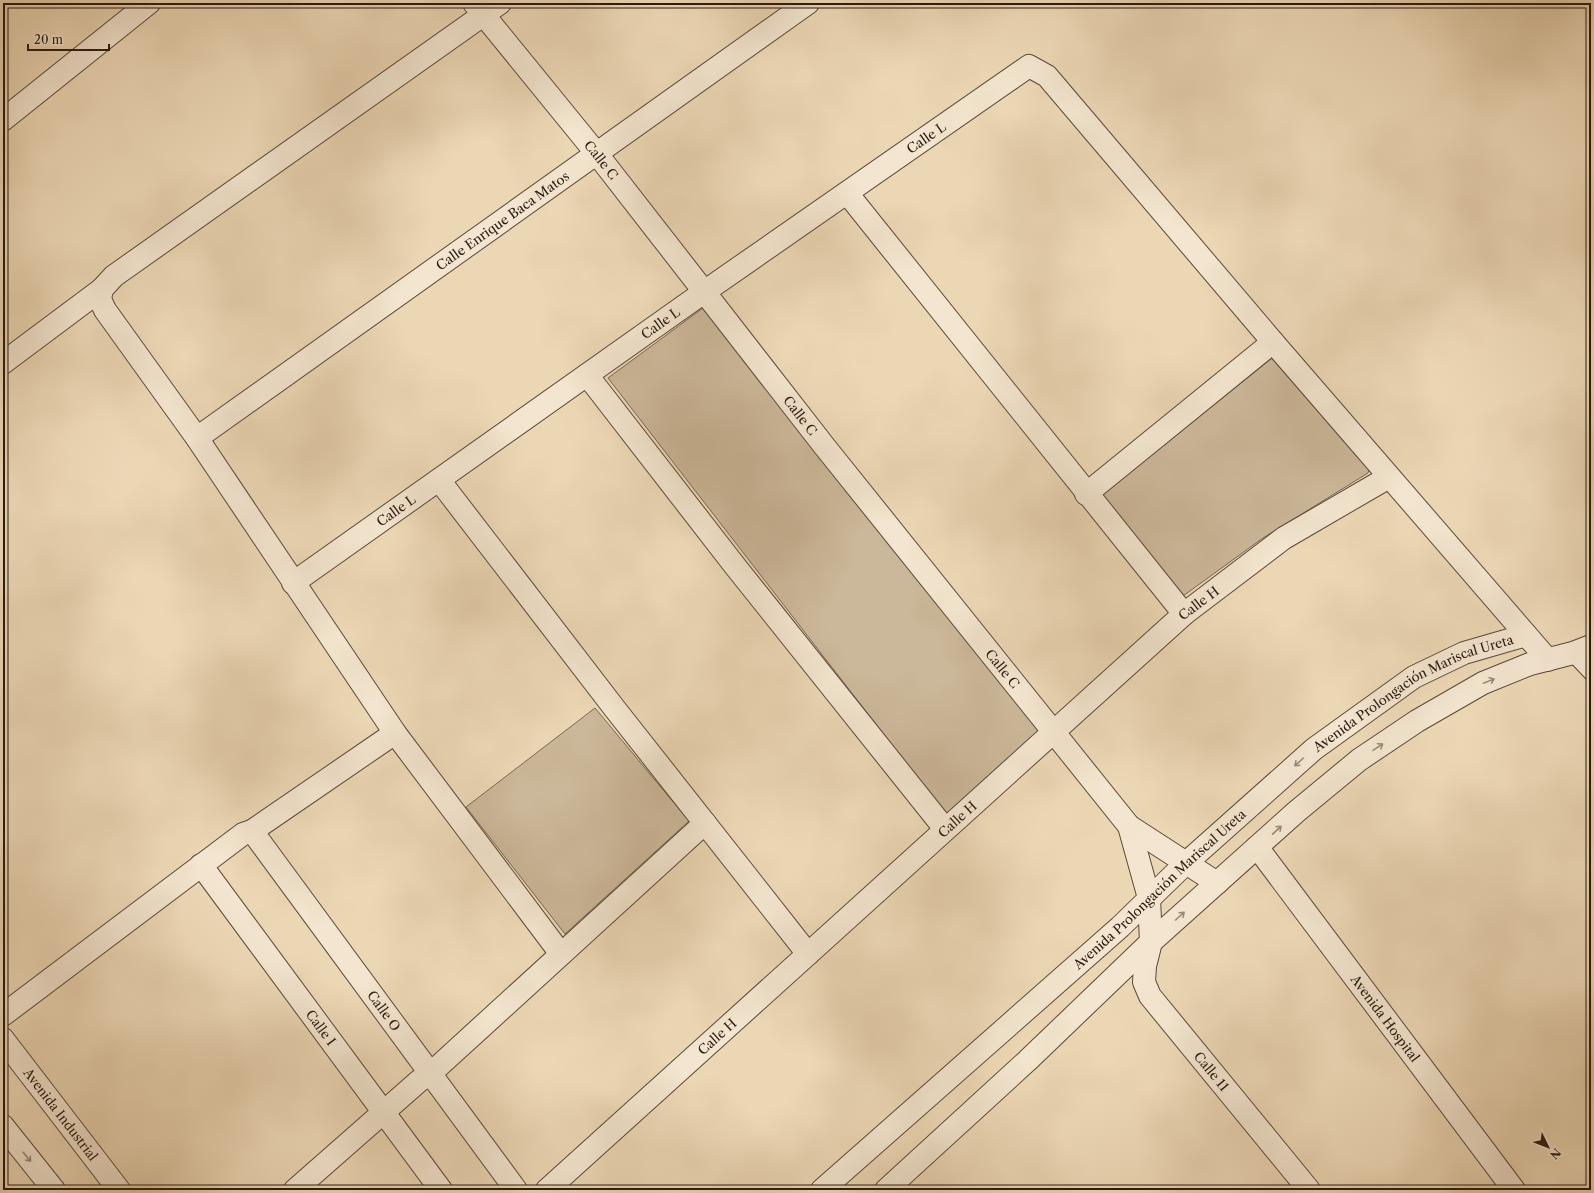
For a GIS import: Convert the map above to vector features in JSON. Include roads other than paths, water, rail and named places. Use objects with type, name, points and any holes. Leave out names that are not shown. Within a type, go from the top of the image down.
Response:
[{"type":"street","points":[[3,120],[149,3]]},
{"type":"street","name":"Calle Enrique Baca Matos","points":[[197,438],[808,3]]},
{"type":"street","points":[[3,363],[102,289],[114,276],[486,7]]},
{"type":"street","name":"Calle C","points":[[486,7],[597,154],[830,453],[1129,826],[1185,864],[1217,883]]},
{"type":"street","name":"Calle L","points":[[293,584],[704,292],[1029,66],[1047,76],[1273,342]]},
{"type":"street","points":[[847,193],[1086,494],[1184,614]]},
{"type":"street","points":[[102,289],[100,299],[105,310],[197,438],[293,584],[395,733],[561,954]]},
{"type":"street","points":[[1086,494],[1273,342],[1548,660]]},
{"type":"street","points":[[587,375],[735,566],[945,829]]},
{"type":"street","name":"Calle H","points":[[547,1190],[1184,614],[1284,538],[1389,477]]},
{"type":"street","points":[[440,480],[615,709],[808,954]]},
{"type":"street","name":"Avenida Prolongación Mariscal Ureta","points":[[822,1190],[1120,927],[1185,864],[1314,748],[1414,677],[1464,653],[1526,635]]},
{"type":"street","points":[[1582,650],[1591,672]]},
{"type":"street","name":"Avenida Prolongación Mariscal Ureta","points":[[886,1190],[1027,1062],[1151,942],[1359,760],[1417,721],[1483,683],[1530,664],[1582,650]]},
{"type":"street","points":[[3,1015],[243,834],[252,831],[395,733]]},
{"type":"street","points":[[295,1190],[419,1081],[430,1074],[705,822]]},
{"type":"street","name":"Calle C","points":[[1129,826],[1149,898],[1151,942]]},
{"type":"street","name":"Calle O","points":[[252,831],[516,1190]]},
{"type":"street","name":"Avenida Hospital","points":[[1257,848],[1514,1190]]},
{"type":"street","name":"Calle I","points":[[201,866],[441,1190]]},
{"type":"street","name":"Calle 11","points":[[1151,942],[1145,966],[1144,982],[1150,996],[1309,1190]]},
{"type":"street","name":"Avenida Industrial","points":[[3,1039],[119,1190]]},
{"type":"street","points":[[3,1126],[54,1190]]}]
